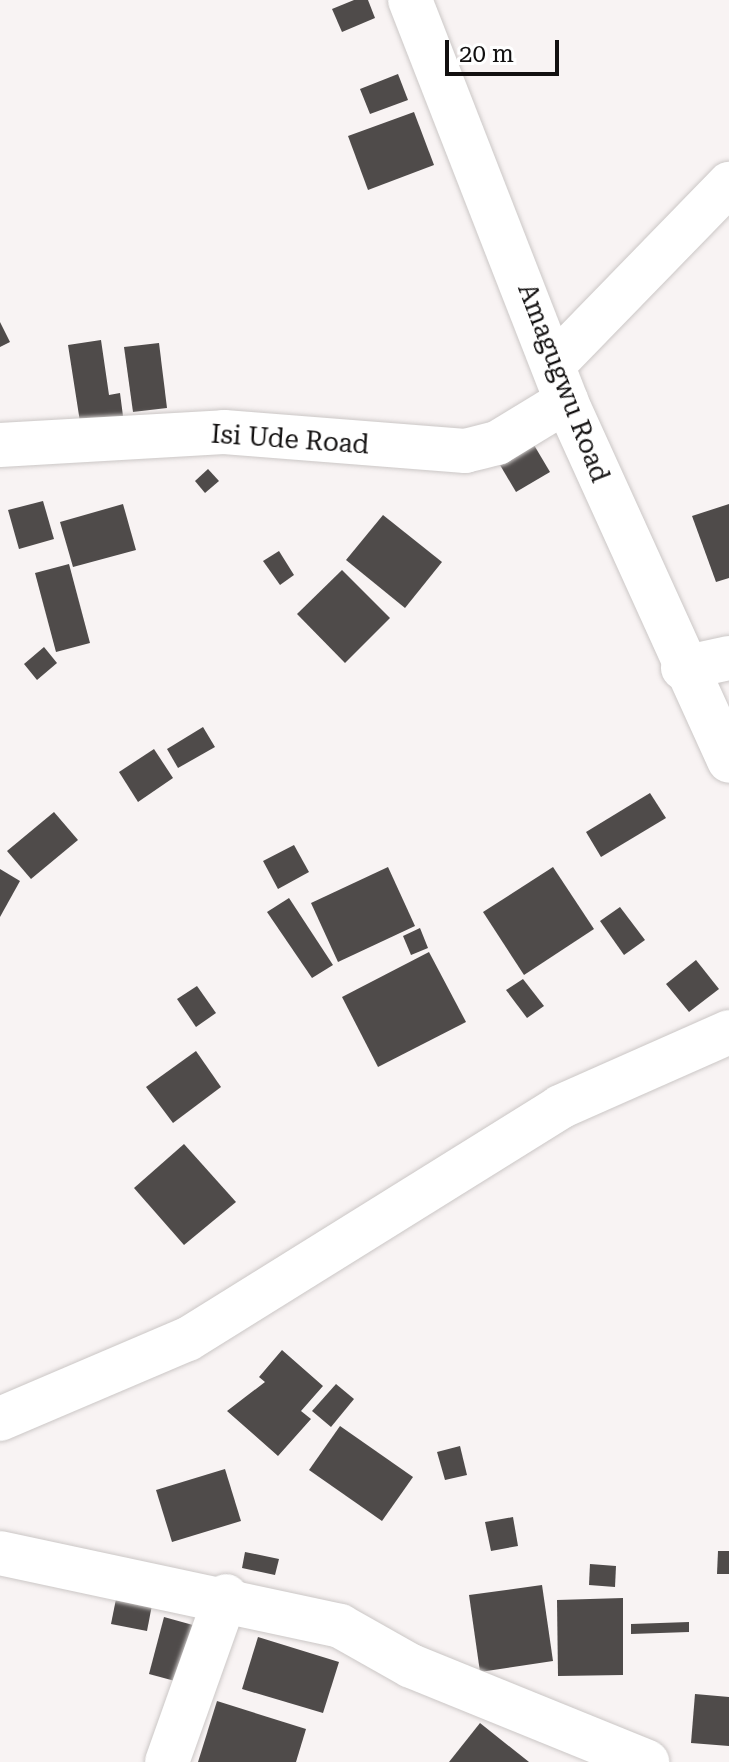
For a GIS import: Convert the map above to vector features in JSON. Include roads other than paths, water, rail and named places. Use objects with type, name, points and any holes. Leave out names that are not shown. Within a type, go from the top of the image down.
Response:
[{"type":"street","name":"Amagugwu Road","points":[[410,0],[560,382],[683,668],[729,761]]},
{"type":"street","name":"Isi Ude Road","points":[[0,445],[224,432],[465,451],[497,443],[560,382],[729,184]]},
{"type":"street","points":[[683,668],[729,658]]},
{"type":"street","points":[[0,1419],[188,1339],[560,1107],[729,1032]]},
{"type":"street","points":[[0,1553],[226,1596],[340,1626],[411,1666],[647,1762]]},
{"type":"street","points":[[167,1762],[226,1596]]}]
